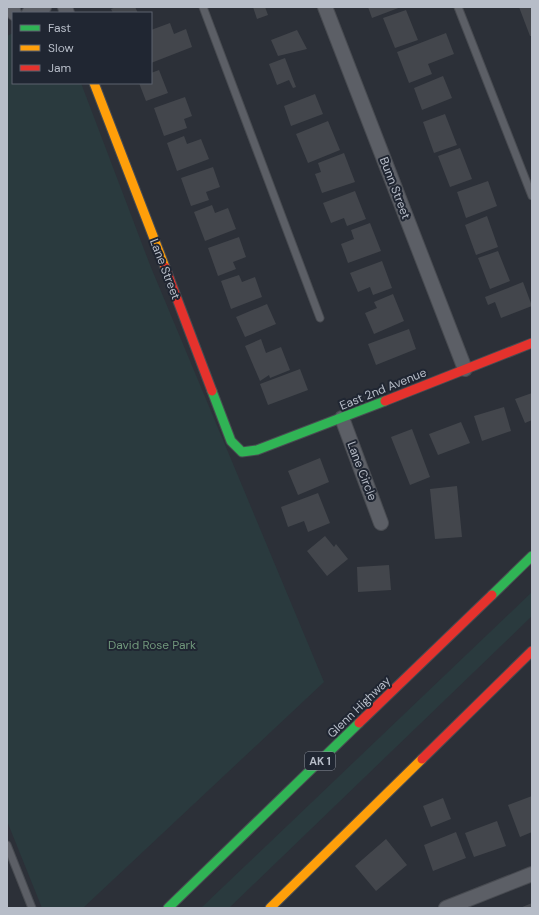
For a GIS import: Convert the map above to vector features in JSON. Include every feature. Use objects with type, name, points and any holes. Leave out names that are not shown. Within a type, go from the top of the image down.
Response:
[{"type":"main road","name":"Lane Street","points":[[94,84],[231,440],[242,452]]},
{"type":"main road","name":"East 2nd Avenue","points":[[242,452],[256,450],[342,418],[465,368],[532,343]]},
{"type":"main road","name":"Glenn Highway","points":[[168,908],[532,556]]},
{"type":"main road","points":[[270,908],[532,651]]},
{"type":"street","points":[[32,12],[44,7]]},
{"type":"street","name":"Bunn Street","points":[[325,7],[465,368]]},
{"type":"street","name":"Lane Circle","points":[[342,418],[381,523]]},
{"type":"street","points":[[446,908],[531,876]]},
{"type":"lane","points":[[203,7],[320,318]]},
{"type":"lane","points":[[458,7],[532,196]]},
{"type":"lane","points":[[7,845],[32,908]]},
{"type":"green space","name":"David Rose Park","points":[[12,34],[12,84],[81,84],[150,265],[324,682],[83,908],[42,908],[7,821],[7,36]]},
{"type":"green space","points":[[532,592],[532,616],[229,908],[201,908]]},
{"type":"building","points":[[116,7],[135,7],[138,12],[112,12],[111,9]]},
{"type":"building","points":[[253,7],[265,7],[268,15],[257,19]]},
{"type":"building","points":[[368,7],[401,7],[372,18]]},
{"type":"building","points":[[519,7],[532,7],[532,36],[530,36]]},
{"type":"building","points":[[406,10],[418,40],[395,48],[383,18]]},
{"type":"building","points":[[170,23],[174,34],[186,29],[192,47],[152,63],[152,30]]},
{"type":"building","points":[[297,30],[307,49],[278,56],[271,40]]},
{"type":"building","points":[[446,33],[454,54],[428,64],[432,74],[409,83],[397,52]]},
{"type":"building","points":[[285,58],[296,87],[293,88],[289,80],[277,85],[269,64]]},
{"type":"building","points":[[159,70],[168,93],[146,101],[139,84],[152,84],[152,73]]},
{"type":"building","points":[[443,76],[452,98],[422,110],[414,88]]},
{"type":"building","points":[[315,94],[323,114],[291,126],[284,106]]},
{"type":"building","points":[[185,97],[192,116],[184,119],[187,128],[164,136],[154,108]]},
{"type":"building","points":[[445,114],[457,145],[434,153],[423,122]]},
{"type":"building","points":[[328,121],[340,150],[308,163],[296,134]]},
{"type":"building","points":[[184,136],[187,144],[201,139],[209,159],[177,171],[167,143]]},
{"type":"building","points":[[460,148],[472,179],[450,187],[438,156]]},
{"type":"building","points":[[344,153],[355,182],[322,193],[315,174],[321,172],[318,163]]},
{"type":"building","points":[[213,167],[220,187],[206,192],[209,200],[191,206],[181,178]]},
{"type":"building","points":[[488,181],[497,206],[466,218],[457,192]]},
{"type":"building","points":[[355,191],[366,219],[347,226],[344,218],[331,223],[323,203]]},
{"type":"building","points":[[212,205],[215,213],[228,208],[236,229],[205,241],[194,212]]},
{"type":"building","points":[[487,216],[498,247],[476,255],[465,225]]},
{"type":"building","points":[[370,223],[381,251],[348,263],[341,244],[354,239],[351,230]]},
{"type":"building","points":[[239,237],[246,257],[233,262],[236,269],[218,276],[208,248]]},
{"type":"building","points":[[498,251],[510,281],[490,289],[478,258]]},
{"type":"building","points":[[382,261],[392,288],[373,295],[370,287],[358,292],[350,273]]},
{"type":"building","points":[[239,275],[242,282],[255,277],[262,297],[231,309],[221,281]]},
{"type":"building","points":[[523,282],[532,306],[501,318],[495,302],[488,305],[485,297]]},
{"type":"building","points":[[393,294],[404,321],[374,334],[365,313],[377,308],[374,302]]},
{"type":"building","points":[[267,304],[276,324],[245,337],[236,317]]},
{"type":"building","points":[[409,329],[416,349],[376,365],[368,344]]},
{"type":"building","points":[[261,339],[266,353],[281,347],[290,370],[270,378],[269,375],[260,381],[245,346]]},
{"type":"building","points":[[300,369],[308,390],[268,405],[260,384]]},
{"type":"building","points":[[532,393],[532,420],[525,423],[515,399]]},
{"type":"building","points":[[504,407],[511,431],[482,441],[474,416]]},
{"type":"building","points":[[461,422],[470,443],[438,455],[429,434]]},
{"type":"building","points":[[412,429],[430,477],[410,485],[391,437]]},
{"type":"building","points":[[320,458],[329,482],[298,495],[288,471]]},
{"type":"building","points":[[457,486],[462,537],[435,539],[430,489]]},
{"type":"building","points":[[318,493],[330,523],[308,532],[304,521],[288,527],[281,507]]},
{"type":"building","points":[[325,536],[334,547],[336,544],[348,559],[327,576],[307,551]]},
{"type":"building","points":[[389,565],[391,590],[358,592],[357,567]]},
{"type":"building","points":[[532,796],[532,832],[520,837],[508,805]]},
{"type":"building","points":[[443,798],[451,819],[431,827],[423,806]]},
{"type":"building","points":[[497,821],[506,846],[474,857],[465,833]]},
{"type":"building","points":[[456,832],[466,858],[433,871],[424,845]]},
{"type":"building","points":[[386,839],[407,865],[376,891],[355,866]]},
{"type":"building","points":[[532,903],[532,908],[520,908]]},
{"type":"traffic: fast","points":[[212,391],[231,441],[242,452],[257,450],[385,401]]},
{"type":"traffic: fast","points":[[492,595],[532,556]]},
{"type":"traffic: fast","points":[[168,908],[359,723]]},
{"type":"traffic: slow","points":[[94,84],[165,267]]},
{"type":"traffic: slow","points":[[270,908],[422,759]]},
{"type":"traffic: jam","points":[[165,267],[212,391]]},
{"type":"traffic: jam","points":[[385,401],[532,343]]},
{"type":"traffic: jam","points":[[359,723],[492,595]]},
{"type":"traffic: jam","points":[[422,759],[532,651]]}]
